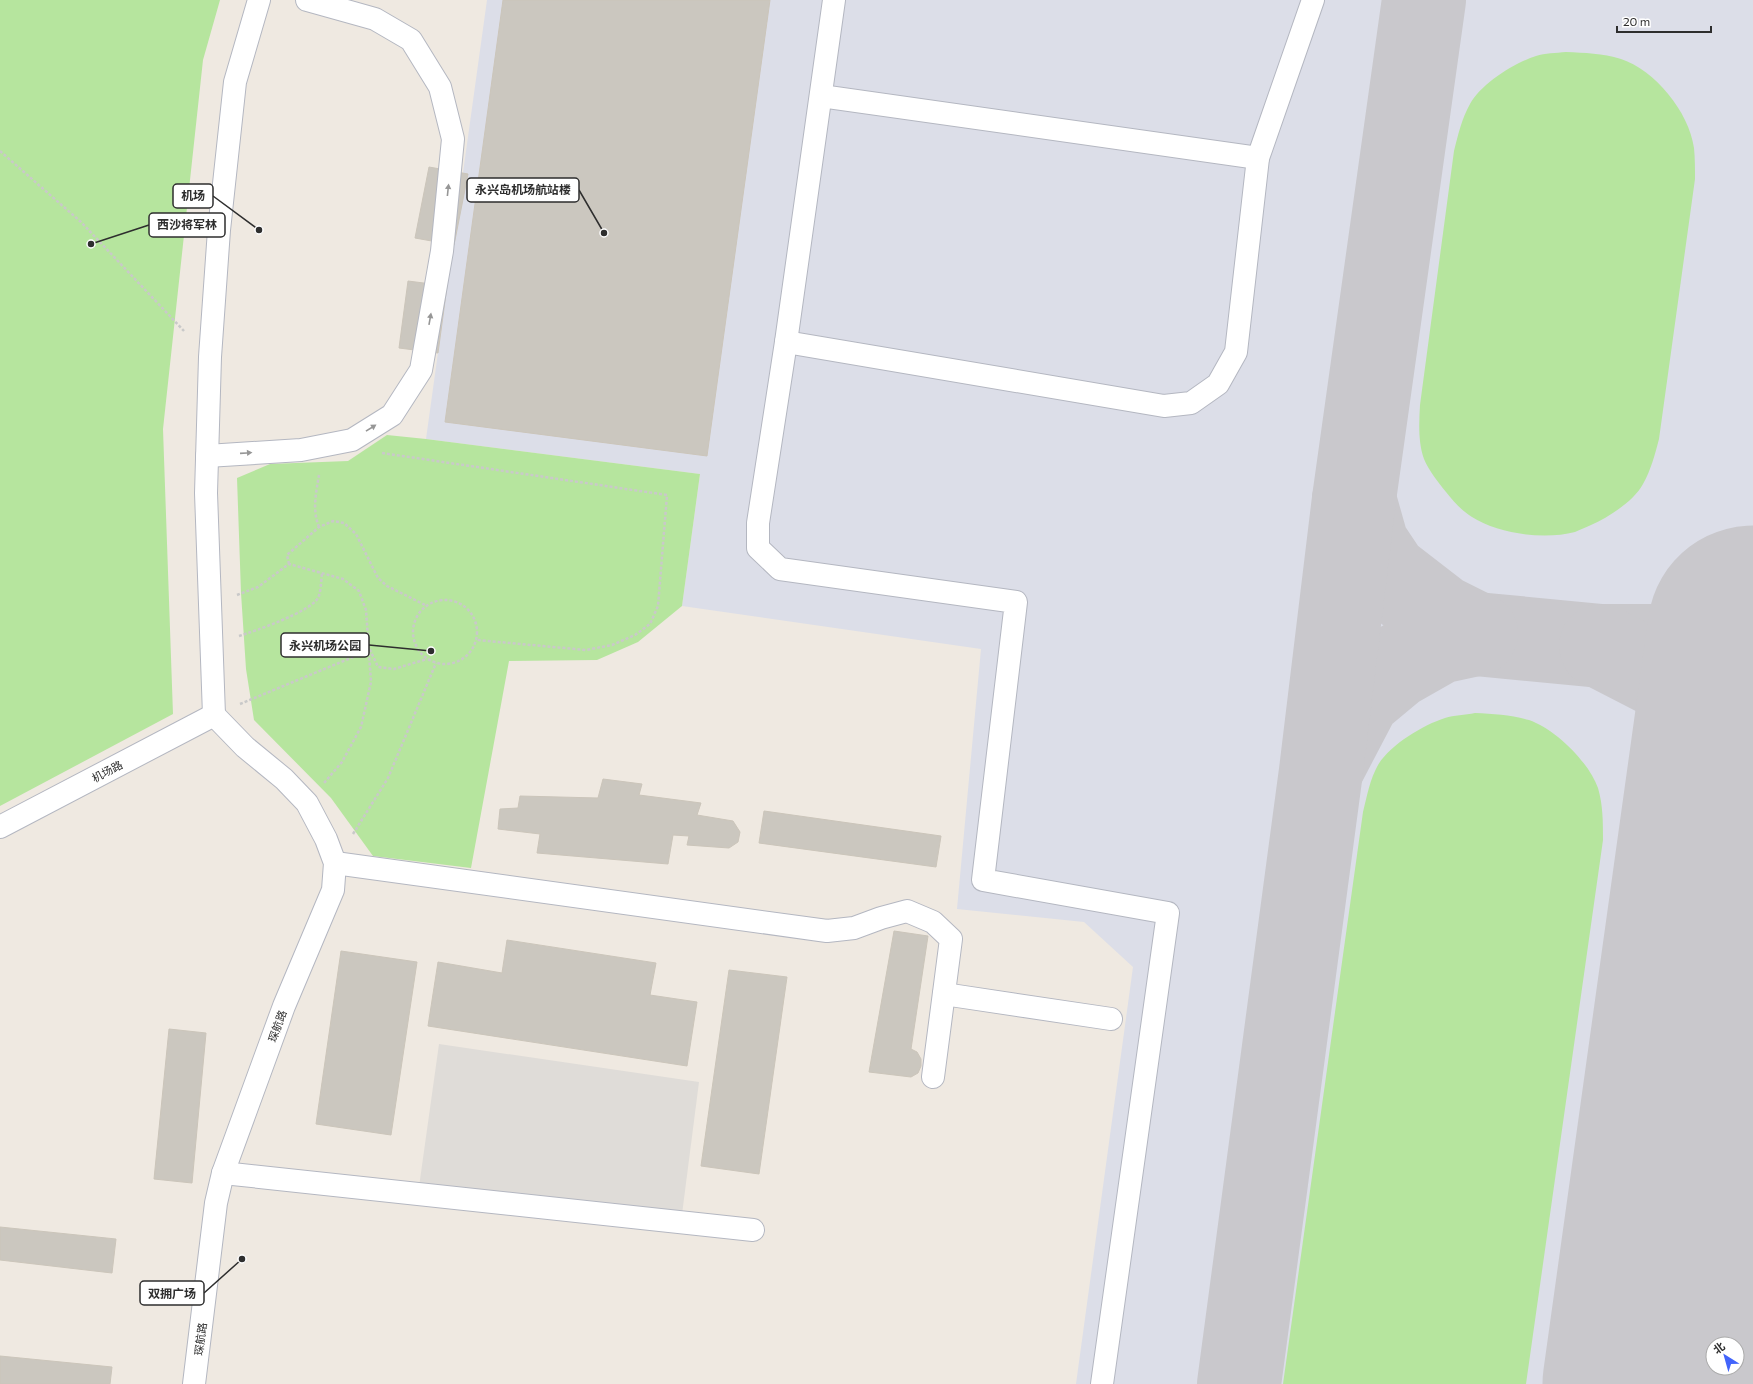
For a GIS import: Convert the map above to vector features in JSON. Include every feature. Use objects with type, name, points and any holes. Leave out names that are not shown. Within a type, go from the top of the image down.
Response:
[{"type":"street","points":[[214,714],[206,493],[210,357],[219,230],[236,82],[260,0]]},
{"type":"street","points":[[207,456],[301,450],[352,440],[392,415],[421,370],[442,251],[453,138],[440,87],[411,40],[376,20],[308,0]]},
{"type":"street","points":[[834,0],[786,342],[758,523],[758,548],[780,569],[1016,602],[983,880],[1168,913],[1102,1384]]},
{"type":"street","points":[[786,342],[1164,406],[1191,403],[1218,384],[1236,352],[1258,158],[1313,0]]},
{"type":"street","points":[[821,96],[1258,158]]},
{"type":"street","name":"琛航路","points":[[194,1384],[216,1203],[223,1173],[284,1006],[333,890],[335,863],[326,839],[307,803],[284,779],[245,747],[214,714]]},
{"type":"street","name":"机场路","points":[[0,827],[214,714]]},
{"type":"street","points":[[335,863],[827,931],[854,928],[881,918],[907,911],[933,922],[951,939],[933,1077]]},
{"type":"street","points":[[944,994],[1111,1019]]},
{"type":"street","points":[[223,1173],[753,1230]]},
{"type":"path","points":[[0,151],[81,222],[210,357]]},
{"type":"path","points":[[318,527],[314,517],[314,507],[324,445]]},
{"type":"path","points":[[379,453],[667,495],[658,606],[650,624],[635,635],[612,645],[586,650],[477,640]]},
{"type":"path","points":[[289,564],[286,555],[318,527],[333,521],[344,523],[356,534],[378,578],[387,586],[427,606]]},
{"type":"path","points":[[210,604],[258,587],[289,564]]},
{"type":"path","points":[[289,564],[343,579],[359,591],[366,610],[370,650],[371,682],[361,728],[342,762],[307,803]]},
{"type":"path","points":[[211,644],[262,629],[311,606],[318,598],[322,574]]},
{"type":"path","points":[[448,600],[459,603],[468,610],[474,618],[477,629],[477,640],[473,649],[466,657],[457,662],[447,664],[436,663],[427,659],[420,652],[415,643],[413,632],[414,622],[427,606],[437,601],[448,600]]},
{"type":"path","points":[[370,650],[378,666],[386,668],[394,669],[427,659]]},
{"type":"path","points":[[214,714],[370,650]]},
{"type":"path","points":[[335,863],[388,778],[436,663]]},
{"type":"shaded area","points":[[487,0],[1753,0],[1753,1384],[1076,1384],[1133,967],[1084,922],[957,909],[981,649],[682,606],[700,474],[426,439]]},
{"type":"shaded area","points":[[439,1044],[699,1082],[681,1222],[418,1194]]},
{"type":"green space","points":[[0,0],[220,0],[203,60],[163,429],[173,714],[0,806]]},
{"type":"green space","points":[[1566,52],[1600,54],[1621,59],[1646,72],[1658,83],[1678,107],[1691,134],[1694,148],[1695,179],[1659,439],[1643,484],[1634,496],[1620,508],[1605,518],[1575,532],[1550,535],[1522,534],[1495,528],[1483,523],[1465,512],[1452,499],[1428,468],[1424,459],[1419,426],[1420,405],[1454,151],[1460,127],[1475,96],[1499,75],[1527,59],[1547,54]]},
{"type":"green space","points":[[387,435],[700,474],[682,606],[638,642],[597,660],[509,661],[471,868],[373,856],[331,798],[254,720],[246,669],[241,593],[237,478],[270,464],[348,461]]},
{"type":"green space","points":[[1475,713],[1523,718],[1539,724],[1560,739],[1579,757],[1594,778],[1600,794],[1602,814],[1603,840],[1526,1384],[1283,1384],[1363,812],[1369,788],[1378,765],[1390,750],[1399,743],[1436,721],[1452,716]]},
{"type":"building","points":[[503,0],[770,0],[707,456],[445,422]]},
{"type":"building","points":[[429,167],[468,174],[454,245],[415,238]]},
{"type":"building","points":[[408,281],[447,286],[438,353],[399,348]]},
{"type":"building","points":[[603,779],[642,784],[639,795],[701,803],[697,815],[733,821],[740,832],[738,842],[729,848],[687,845],[689,836],[673,835],[668,864],[537,853],[540,834],[498,829],[500,809],[518,808],[520,796],[598,798]]},
{"type":"building","points":[[764,811],[941,836],[936,867],[759,843]]},
{"type":"building","points":[[894,931],[928,936],[911,1049],[917,1052],[921,1059],[921,1066],[918,1073],[911,1077],[869,1072]]},
{"type":"building","points":[[507,940],[656,963],[650,995],[697,1002],[687,1066],[428,1026],[438,962],[502,973]]},
{"type":"building","points":[[341,951],[417,962],[391,1135],[316,1124]]},
{"type":"building","points":[[729,970],[787,977],[759,1174],[701,1166]]},
{"type":"building","points":[[169,1029],[206,1033],[192,1183],[154,1179]]},
{"type":"building","points":[[0,1227],[116,1239],[112,1273],[0,1260]]},
{"type":"building","points":[[0,1356],[112,1367],[110,1384],[0,1384]]},
{"type":"taxiway","points":[[1239,1384],[1321,771],[1354,499],[1424,0]]},
{"type":"taxiway","points":[[1325,762],[1359,697],[1395,667],[1439,642],[1476,634],[1440,616],[1387,575],[1367,545],[1354,499]]},
{"type":"taxiway","points":[[1476,634],[1601,646],[1664,646],[1697,634],[1726,611],[1751,577],[1753,570]]},
{"type":"taxiway","points":[[1601,646],[1669,681],[1693,711],[1723,769],[1725,834]]},
{"type":"runway","points":[[1648,1384],[1753,631]]},
{"type":"place","name":"机场","points":[[259,230]]},
{"type":"place","name":"永兴岛机场航站楼","points":[[604,233]]},
{"type":"place","name":"西沙将军林","points":[[91,244]]},
{"type":"place","name":"永兴机场公园","points":[[431,651]]},
{"type":"place","name":"双拥广场","points":[[242,1259]]}]
